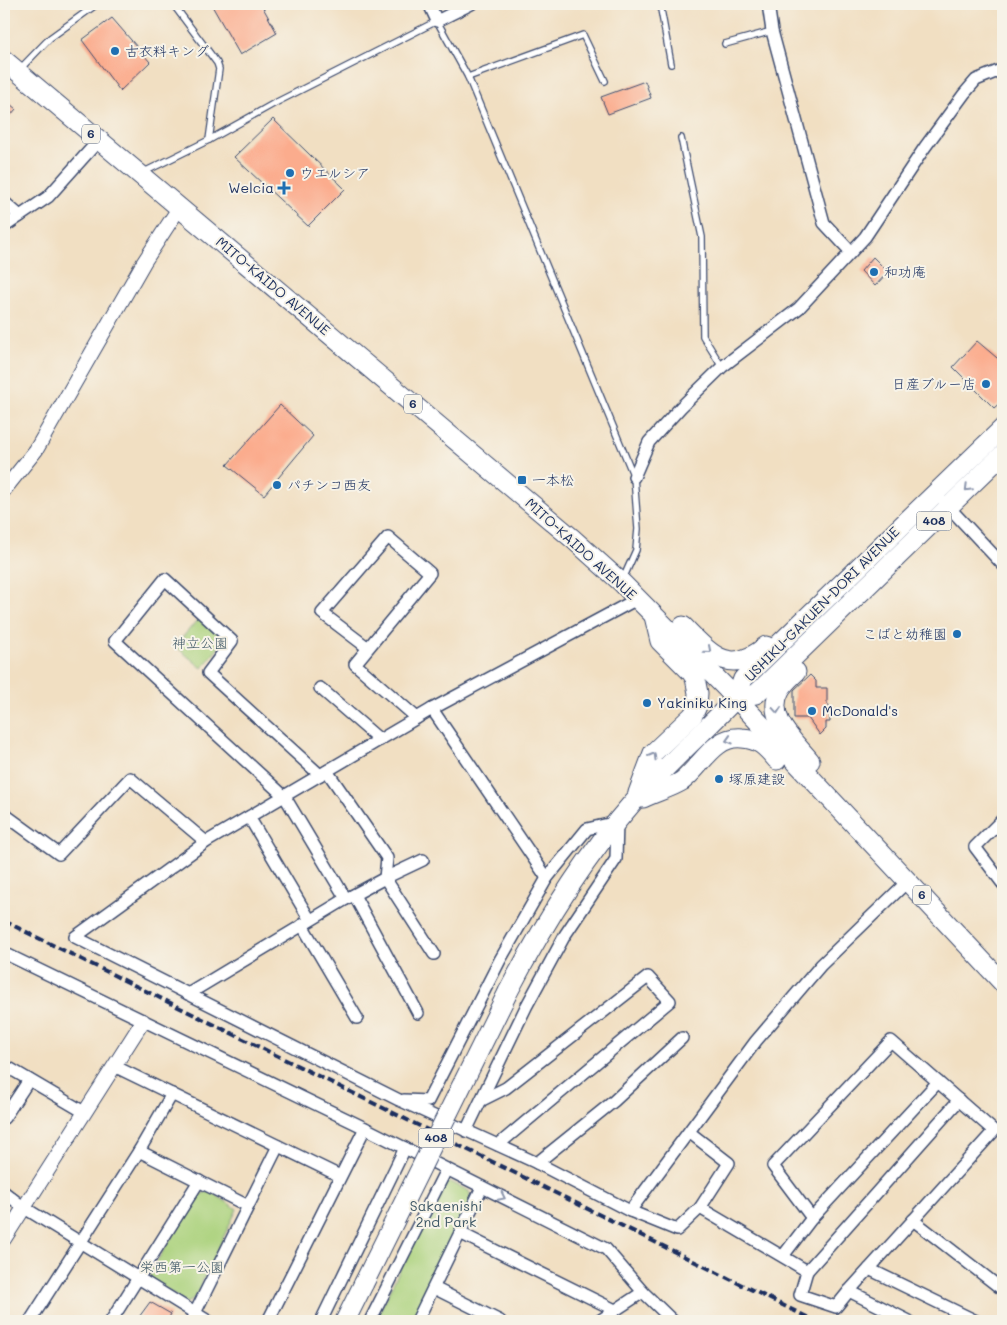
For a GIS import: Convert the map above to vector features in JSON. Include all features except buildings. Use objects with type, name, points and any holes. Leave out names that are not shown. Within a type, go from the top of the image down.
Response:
[{"type":"highway","name":"MITO-KAIDO AVENUE","points":[[10,66],[573,539],[622,584],[736,698],[1003,983]]},
{"type":"highway","name":"USHIKU-GAKUEN-DORI AVENUE","points":[[736,698],[743,679],[1003,428]]},
{"type":"highway","name":"USHIKU-GAKUEN-DORI AVENUE","points":[[736,698],[756,694],[840,615],[1003,454]]},
{"type":"highway","points":[[635,801],[653,753],[692,715],[697,706],[698,693],[695,678],[660,641],[654,616],[678,622],[711,654],[718,658],[732,661],[743,660],[755,655],[806,609],[830,594]]},
{"type":"highway","points":[[840,615],[831,636],[781,688],[777,697],[776,710],[777,718],[784,728],[839,795],[840,809]]},
{"type":"highway","name":"408","points":[[345,1321],[529,952],[569,889],[617,822],[635,801],[736,698]]},
{"type":"highway","points":[[635,801],[682,781],[717,745],[729,738],[739,737],[759,742],[783,767],[814,782]]},
{"type":"street","points":[[429,4],[437,21],[472,4]]},
{"type":"street","points":[[768,4],[772,31],[824,223],[850,252]]},
{"type":"street","points":[[634,477],[649,442],[681,407],[722,367],[799,308],[865,237],[925,146],[976,80],[1003,69]]},
{"type":"street","points":[[4,227],[48,197],[99,140]]},
{"type":"street","points":[[4,202],[20,216]]},
{"type":"street","points":[[4,490],[36,450],[144,262],[179,208]]},
{"type":"street","points":[[936,493],[1003,564]]},
{"type":"street","points":[[368,648],[322,613],[388,537],[430,573],[355,664],[417,718]]},
{"type":"street","points":[[418,1013],[350,897],[285,797],[115,642],[165,580],[232,641],[208,673],[324,773],[387,858],[385,878],[434,954]]},
{"type":"street","points":[[637,600],[432,709],[206,842],[75,938],[399,1100],[537,1163],[630,1211],[677,1230],[700,1208],[729,1163],[689,1132]]},
{"type":"street","points":[[320,688],[380,740]]},
{"type":"street","points":[[432,709],[547,878]]},
{"type":"street","points":[[4,814],[59,854],[130,778],[206,842]]},
{"type":"street","points":[[249,817],[357,1018]]},
{"type":"street","points":[[1003,819],[975,847],[1003,884]]},
{"type":"street","points":[[399,1100],[428,1101],[500,960],[547,878],[587,829],[617,822],[616,859],[566,935],[548,967],[526,1007],[466,1131]]},
{"type":"street","points":[[188,994],[306,922],[385,878],[422,860]]},
{"type":"street","points":[[630,1211],[756,1041],[821,965],[908,880]]},
{"type":"street","points":[[4,953],[365,1128],[606,1249],[642,1292],[673,1321]]},
{"type":"street","points":[[482,1100],[506,1088],[648,977],[670,1001],[498,1145]]},
{"type":"street","points":[[4,1239],[143,1020]]},
{"type":"street","points":[[537,1163],[614,1100],[682,1038]]},
{"type":"street","points":[[812,1218],[773,1166],[891,1041],[959,1100],[994,1131],[836,1307],[800,1295],[807,1271],[959,1100]]},
{"type":"street","points":[[4,1065],[84,1112]]},
{"type":"street","points":[[114,1066],[340,1176]]},
{"type":"street","points":[[4,1118],[29,1080]]},
{"type":"street","points":[[783,1256],[812,1218],[938,1082]]},
{"type":"street","points":[[30,1321],[139,1151],[172,1094]]},
{"type":"street","points":[[268,1321],[365,1128]]},
{"type":"street","points":[[193,1317],[278,1146]]},
{"type":"street","points":[[321,1321],[405,1148]]},
{"type":"street","points":[[139,1151],[248,1206]]},
{"type":"street","points":[[370,1321],[446,1170]]},
{"type":"street","points":[[111,1321],[199,1182]]},
{"type":"street","points":[[417,1321],[482,1187]]},
{"type":"street","points":[[4,1192],[23,1207],[138,1277],[193,1317],[208,1321]]},
{"type":"street","points":[[700,1208],[807,1271]]},
{"type":"street","points":[[913,1220],[1003,1290]]},
{"type":"street","points":[[460,1233],[615,1310]]},
{"type":"street","points":[[869,1269],[976,1321]]},
{"type":"street","points":[[434,1288],[500,1321]]},
{"type":"street","points":[[849,1291],[909,1321]]},
{"type":"street","points":[[599,1321],[642,1292]]},
{"type":"lane","points":[[10,66],[97,4]]},
{"type":"lane","points":[[173,4],[217,63],[219,69],[209,140]]},
{"type":"lane","points":[[660,4],[671,64]]},
{"type":"lane","points":[[140,174],[437,21],[468,77],[634,477],[638,529],[636,550],[622,584]]},
{"type":"lane","points":[[725,44],[772,31]]},
{"type":"lane","points":[[468,77],[583,35],[604,81]]},
{"type":"lane","points":[[681,138],[702,237],[703,336],[722,367]]},
{"type":"green space","name":"神立公園","points":[[199,618],[225,640],[202,668],[175,646]]},
{"type":"green space","name":"Sakaenishi 2nd Park","points":[[451,1182],[469,1191],[472,1201],[413,1321],[375,1321],[440,1186]]},
{"type":"green space","name":"栄西第一公園","points":[[210,1191],[237,1209],[194,1299],[186,1303],[151,1279],[150,1272],[198,1195]]},
{"type":"railway","points":[[4,921],[815,1321]]},
{"type":"place","name":"古衣料キング","points":[[115,51]]},
{"type":"place","name":"ウエルシア","points":[[290,173]]},
{"type":"place","name":"Welcia","points":[[284,188]]},
{"type":"place","name":"和功庵","points":[[874,272]]},
{"type":"place","name":"日産ブルー店","points":[[986,384]]},
{"type":"place","name":"一本松","points":[[522,480]]},
{"type":"place","name":"パチンコ西友","points":[[277,485]]},
{"type":"place","name":"こばと幼稚園","points":[[957,634]]},
{"type":"place","name":"Yakiniku King","points":[[647,703]]},
{"type":"place","name":"McDonald's","points":[[812,711]]},
{"type":"place","name":"塚原建設","points":[[719,779]]}]
